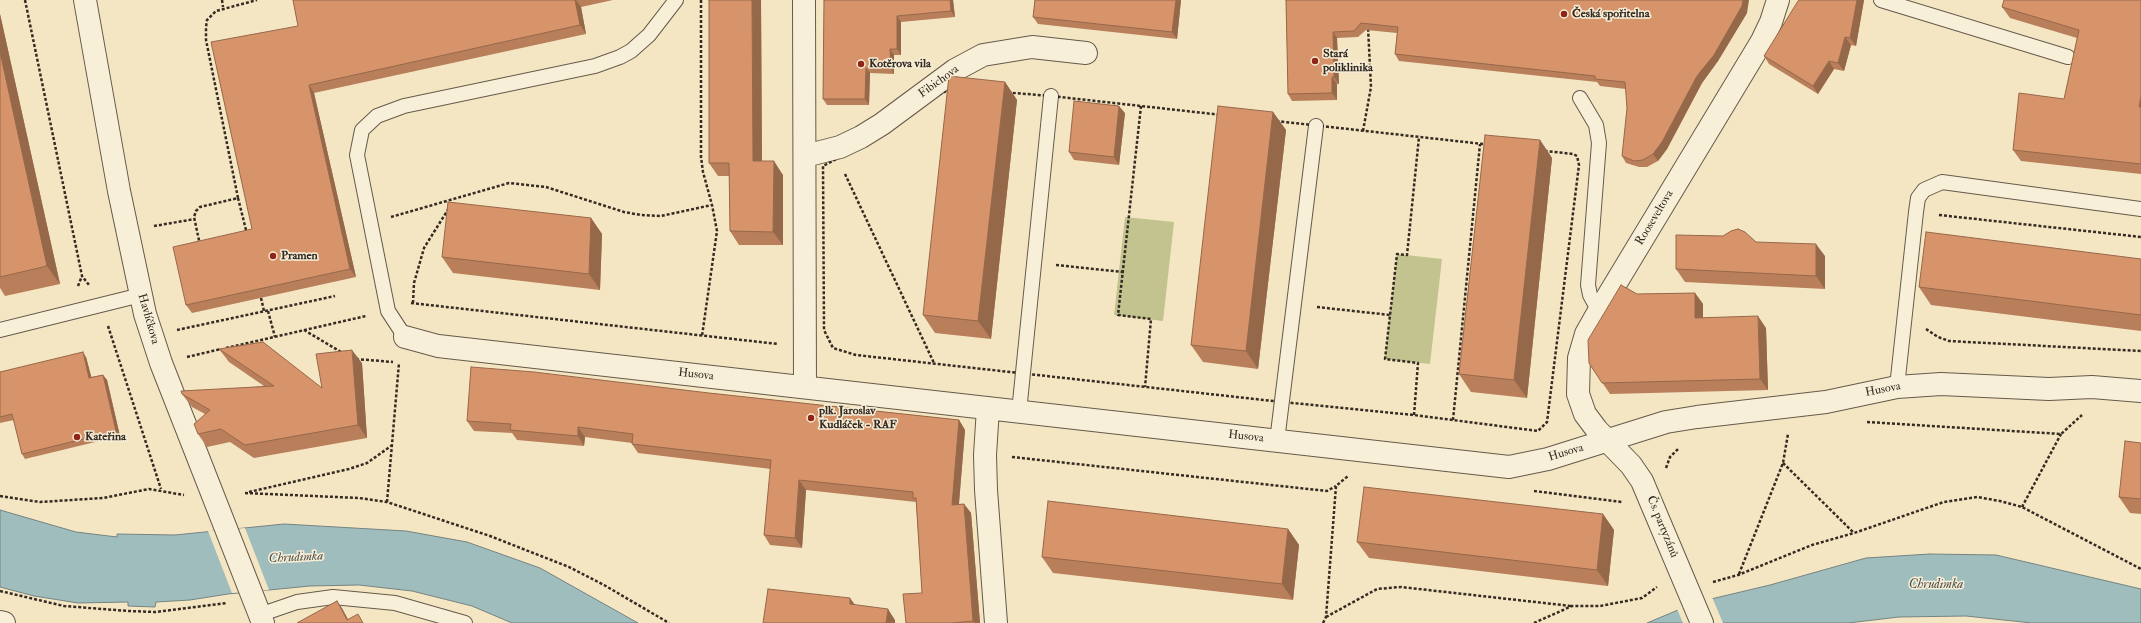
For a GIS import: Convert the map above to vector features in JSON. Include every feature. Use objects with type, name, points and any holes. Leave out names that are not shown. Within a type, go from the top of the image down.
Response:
[{"type":"street","name":"Havlíčkova","points":[[85,0],[128,233],[141,295],[161,363],[256,606]]},
{"type":"street","points":[[804,0],[805,387]]},
{"type":"street","name":"Rooseveltova","points":[[1606,441],[1585,414],[1578,394],[1578,370],[1582,347],[1599,311],[1762,41],[1778,0]]},
{"type":"street","name":"Fibichova","points":[[805,156],[840,147],[861,138],[955,70],[983,55],[1032,48],[1050,48],[1086,53]]},
{"type":"street","name":"Husova","points":[[405,337],[438,346],[1509,467],[1548,459],[1666,422],[1826,402],[1897,387],[1941,384],[2049,389],[2092,387],[2141,391]]},
{"type":"street","points":[[988,408],[985,455],[986,490],[996,623]]},
{"type":"street","name":"Čs. partyzánů","points":[[1606,441],[1631,465],[1642,481],[1702,623]]},
{"type":"street","points":[[0,622],[4,623]]},
{"type":"lane","points":[[405,337],[388,311],[357,155],[362,130],[377,116],[404,106],[595,66],[620,58],[649,35],[676,0]]},
{"type":"lane","points":[[1881,0],[2068,57]]},
{"type":"lane","points":[[1019,412],[1051,96]]},
{"type":"lane","points":[[1580,98],[1596,125],[1599,143],[1588,285],[1590,295],[1599,311]]},
{"type":"lane","points":[[1277,441],[1316,126]]},
{"type":"lane","points":[[1897,387],[1916,212],[1918,198],[1924,190],[1942,182],[2141,209]]},
{"type":"lane","points":[[0,330],[141,295]]},
{"type":"lane","points":[[256,606],[340,597],[395,603],[465,623]]},
{"type":"path","points":[[0,496],[22,500],[60,502],[103,498],[149,488],[161,489],[100,304],[82,276],[24,0]]},
{"type":"path","points":[[222,0],[223,8]]},
{"type":"path","points":[[238,198],[199,208],[194,215],[200,244],[247,234],[238,198],[205,33],[207,20],[216,11],[223,8],[257,0]]},
{"type":"path","points":[[701,0],[701,157],[703,172],[717,231],[702,336]]},
{"type":"path","points":[[1363,132],[1371,87],[1368,21]]},
{"type":"path","points":[[953,88],[1051,96],[1363,132],[1573,154],[1577,156],[1579,165],[1547,422],[1538,431],[1414,415],[1023,374],[844,352],[833,348],[827,338],[824,330],[823,166],[871,142],[929,99],[953,88]]},
{"type":"path","points":[[1141,106],[1118,315],[1151,319],[1145,387]]},
{"type":"path","points":[[1414,415],[1418,362],[1385,359],[1397,254],[1407,255],[1419,137]]},
{"type":"path","points":[[1453,420],[1480,144]]},
{"type":"path","points":[[844,174],[934,363]]},
{"type":"path","points":[[370,223],[509,183],[546,187],[624,212],[641,215],[661,216],[712,205]]},
{"type":"path","points":[[413,303],[414,283],[424,248],[453,200]]},
{"type":"path","points":[[1916,212],[2141,237]]},
{"type":"path","points":[[128,233],[195,219]]},
{"type":"path","points":[[1034,262],[1123,272]]},
{"type":"path","points":[[176,331],[335,296]]},
{"type":"path","points":[[261,298],[275,337]]},
{"type":"path","points":[[161,363],[388,311],[413,303],[779,345]]},
{"type":"path","points":[[1293,305],[1390,315]]},
{"type":"path","points":[[1922,324],[1929,333],[1949,341],[2141,351]]},
{"type":"path","points":[[304,330],[346,356]]},
{"type":"path","points":[[386,502],[399,362],[405,337]]},
{"type":"path","points":[[353,358],[399,362]]},
{"type":"path","points":[[2022,507],[2060,434],[2087,410]]},
{"type":"path","points":[[1860,422],[2060,434]]},
{"type":"path","points":[[1738,575],[1783,463],[1790,428]]},
{"type":"path","points":[[391,446],[367,463],[349,469],[245,494],[359,498],[386,502],[490,536],[569,567],[604,585],[669,623]]},
{"type":"path","points":[[1666,474],[1670,457],[1681,448]]},
{"type":"path","points":[[1010,457],[1327,492],[1350,474]]},
{"type":"path","points":[[1783,463],[1854,533]]},
{"type":"path","points":[[1323,623],[1326,617],[1336,486]]},
{"type":"path","points":[[1530,490],[1627,503]]},
{"type":"path","points":[[1326,617],[1377,589],[1401,587],[1572,606],[1600,606],[1642,598],[1667,579],[1690,596],[1812,545],[1854,533],[1944,502],[1977,497],[2022,507],[2141,570]]},
{"type":"path","points":[[0,591],[64,606],[135,612],[156,612],[233,602],[256,606]]},
{"type":"path","points":[[1534,623],[1572,606]]},
{"type":"green space","points":[[1125,217],[1174,222],[1163,321],[1114,315]]},
{"type":"green space","points":[[1397,254],[1442,259],[1430,364],[1385,359]]},
{"type":"water","name":"Chrudimka","points":[[0,510],[76,532],[117,537],[117,534],[175,535],[284,524],[406,531],[467,542],[540,568],[638,623],[512,623],[472,606],[412,591],[359,585],[310,586],[228,594],[190,600],[156,602],[155,607],[128,606],[128,602],[78,603],[34,596],[0,587]]},
{"type":"water","name":"Chrudimka","points":[[1930,554],[1996,555],[2141,589],[2141,623],[2032,623],[1966,616],[1899,617],[1848,623],[1647,623],[1678,610],[1711,599],[1770,585],[1866,558]]},
{"type":"pier","points":[[245,528],[269,590],[232,593],[208,531]]},
{"type":"pier","points":[[1712,597],[1723,623],[1683,623],[1677,609]]},
{"type":"building","points":[[293,0],[575,0],[580,25],[309,85],[350,269],[186,305],[173,247],[252,229],[211,42],[298,26]]},
{"type":"building","points":[[709,0],[752,0],[753,161],[774,161],[773,232],[730,231],[729,163],[709,163]]},
{"type":"building","points":[[824,0],[950,0],[951,11],[897,16],[897,49],[890,49],[891,68],[866,68],[865,99],[823,99]]},
{"type":"building","points":[[1035,0],[1176,0],[1172,32],[1033,17]]},
{"type":"building","points":[[1286,0],[1743,0],[1742,6],[1714,55],[1697,76],[1662,142],[1653,154],[1643,160],[1634,161],[1622,156],[1627,108],[1625,82],[1595,79],[1595,76],[1395,54],[1398,27],[1361,23],[1354,31],[1333,32],[1334,77],[1332,77],[1332,93],[1288,94]]},
{"type":"building","points":[[1800,0],[1857,0],[1850,38],[1845,37],[1838,63],[1829,61],[1813,86],[1764,56]]},
{"type":"building","points":[[2004,0],[2141,0],[2141,96],[2139,107],[2141,107],[2141,164],[2013,150],[2019,93],[2064,99],[2079,30],[2002,7]]},
{"type":"building","points":[[0,52],[47,266],[0,277]]},
{"type":"building","points":[[949,76],[1005,82],[978,321],[923,315]]},
{"type":"building","points":[[1074,101],[1119,106],[1114,157],[1069,152]]},
{"type":"building","points":[[1218,106],[1273,112],[1246,351],[1191,345]]},
{"type":"building","points":[[1485,135],[1540,140],[1514,380],[1459,374]]},
{"type":"building","points":[[448,202],[591,218],[589,274],[442,257]]},
{"type":"building","points":[[1738,229],[1745,232],[1756,242],[1816,244],[1816,276],[1676,269],[1676,235],[1723,236]]},
{"type":"building","points":[[1926,232],[2141,259],[2141,315],[1919,287]]},
{"type":"building","points":[[1621,285],[1637,294],[1695,293],[1695,318],[1758,316],[1760,379],[1602,383],[1589,363],[1588,340]]},
{"type":"building","points":[[263,342],[322,388],[316,354],[352,350],[358,425],[245,445],[221,429],[198,434],[194,424],[210,410],[182,394],[181,391],[274,386],[219,349]]},
{"type":"building","points":[[83,352],[89,378],[103,375],[116,431],[22,454],[12,414],[0,417],[0,372]]},
{"type":"building","points":[[471,367],[534,372],[709,393],[959,420],[952,505],[964,504],[973,621],[951,623],[906,623],[903,594],[922,593],[916,498],[913,498],[913,492],[799,480],[795,538],[764,535],[771,460],[632,444],[633,434],[578,427],[578,436],[510,430],[511,424],[467,421]]},
{"type":"building","points":[[2125,441],[2141,443],[2141,499],[2119,497]]},
{"type":"building","points":[[1364,487],[1603,514],[1597,570],[1357,542]]},
{"type":"building","points":[[1048,501],[1288,529],[1282,584],[1042,557]]},
{"type":"building","points":[[768,589],[850,598],[850,604],[888,609],[886,623],[763,623]]},
{"type":"building","points":[[337,601],[347,620],[358,614],[363,623],[297,623]]},
{"type":"place","name":"Česká spořitelna","points":[[1564,14]]},
{"type":"place","name":"Stará poliklinika","points":[[1315,61]]},
{"type":"place","name":"Kotěrova vila","points":[[861,64]]},
{"type":"place","name":"Pramen","points":[[273,256]]},
{"type":"place","name":"plk. Jaroslav Kudláček - RAF","points":[[811,418]]},
{"type":"place","name":"Kateřina","points":[[77,437]]}]
